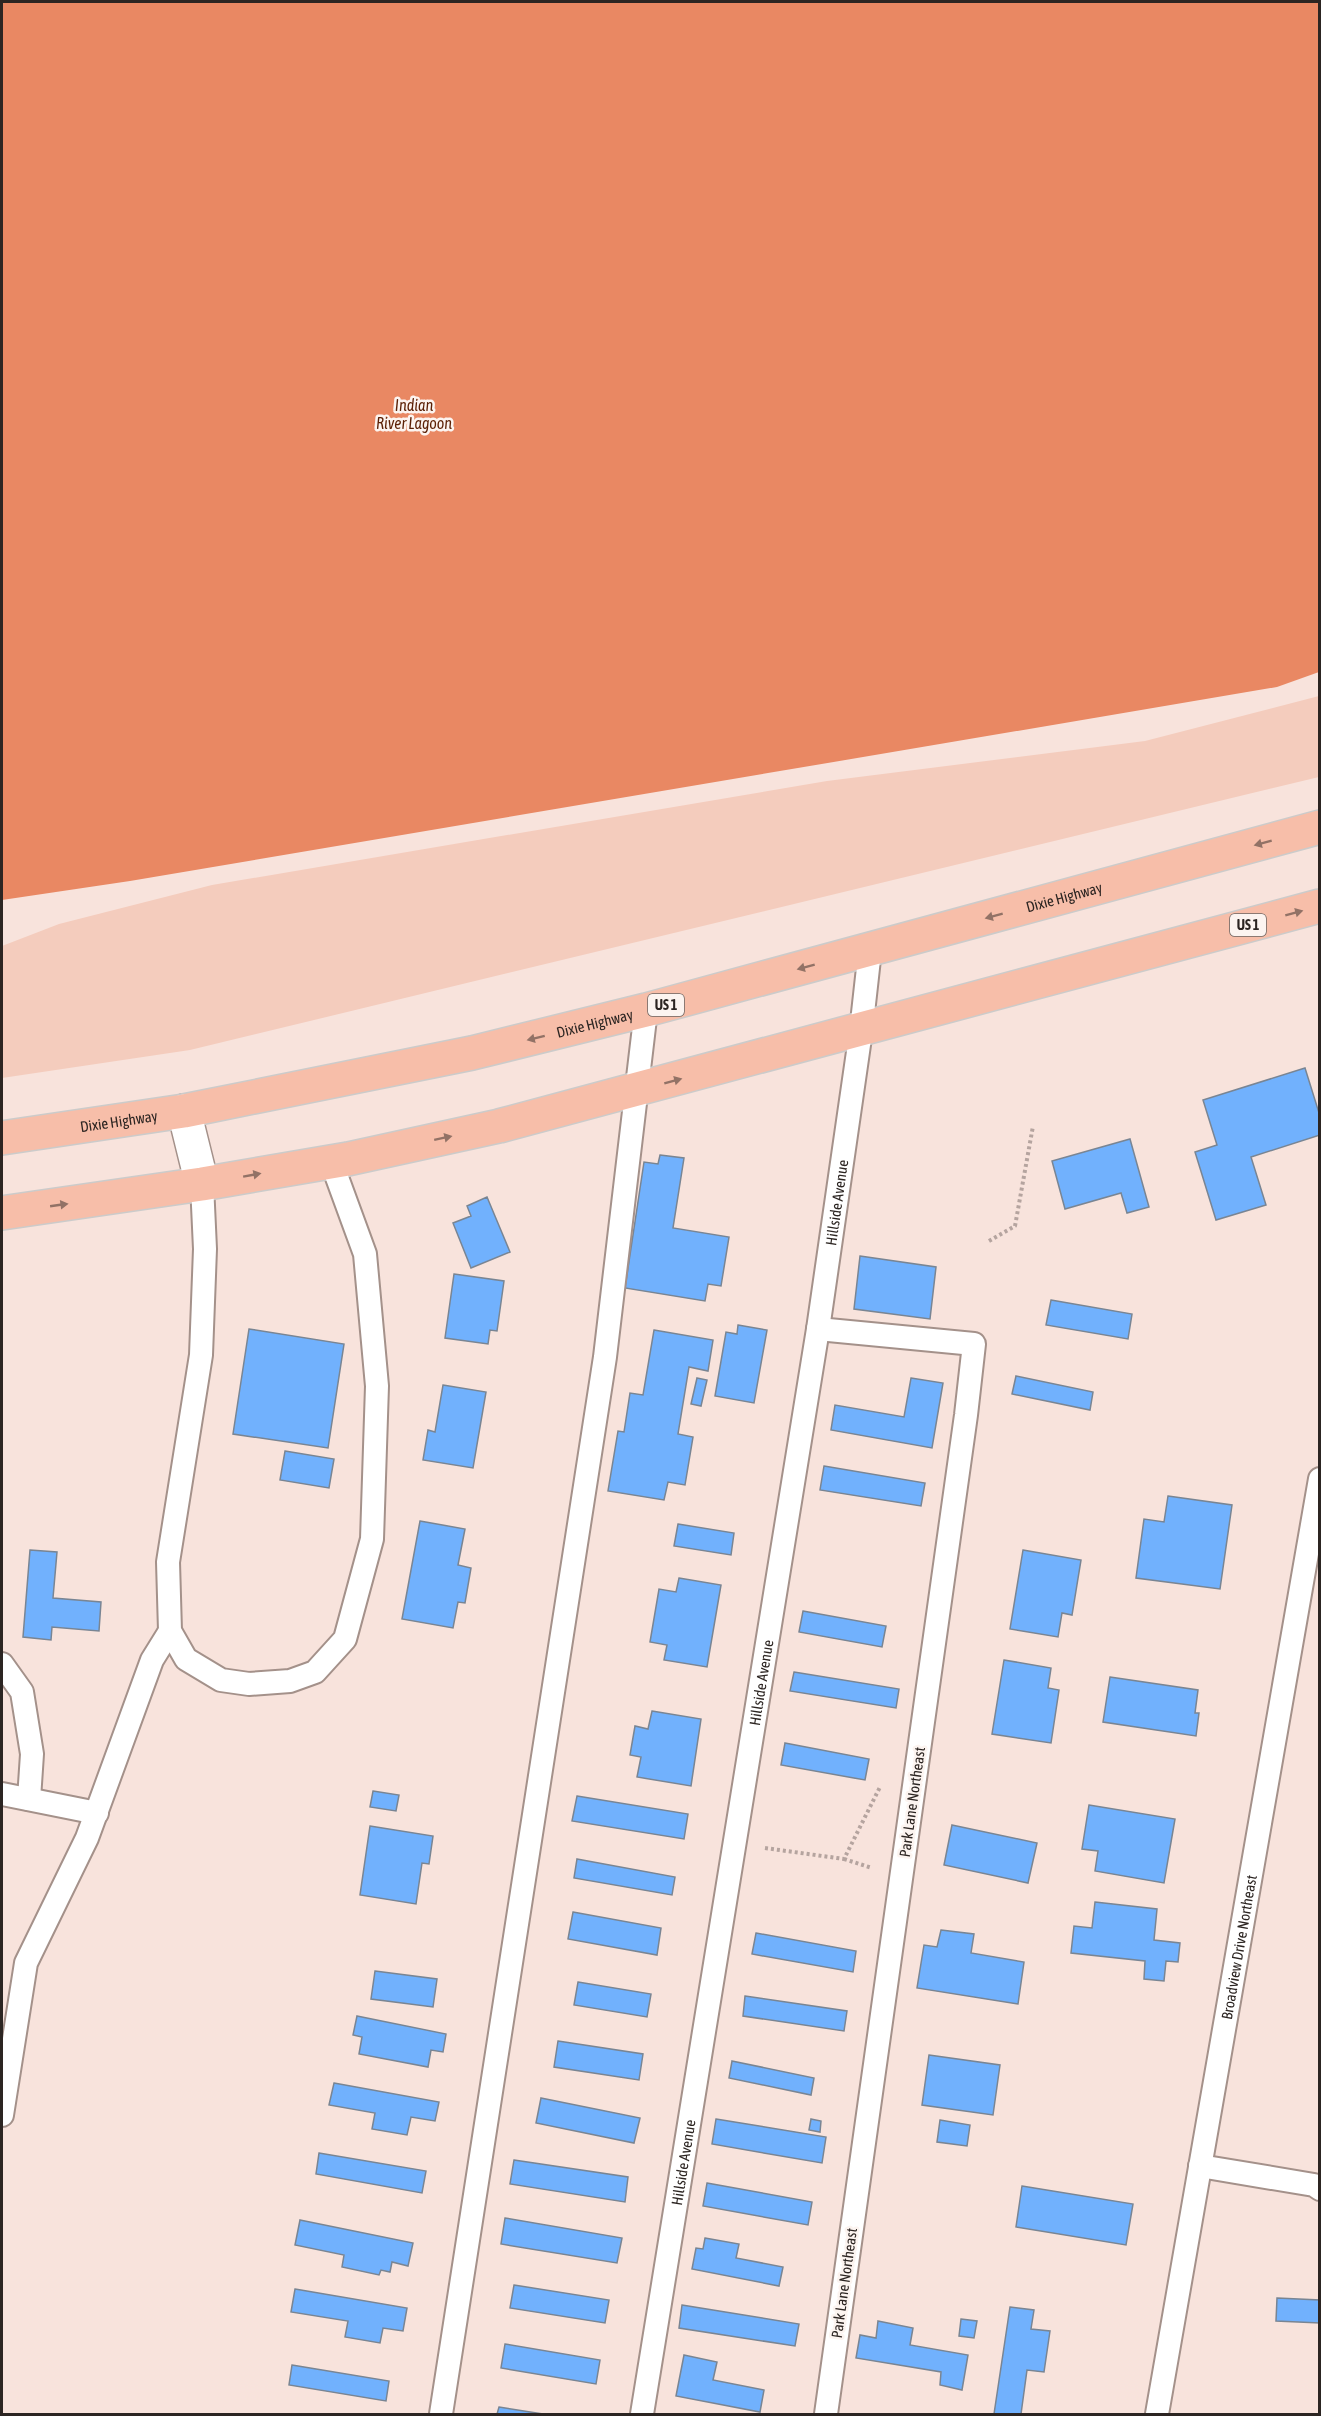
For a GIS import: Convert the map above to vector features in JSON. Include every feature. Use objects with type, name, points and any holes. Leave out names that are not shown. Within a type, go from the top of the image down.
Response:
[{"type":"main road","name":"Dixie Highway","points":[[2,1138],[184,1111],[472,1053],[646,1010],[1320,827]]},
{"type":"main road","name":"US 1","points":[[2,1213],[202,1184],[331,1161],[499,1126],[1320,906]]},
{"type":"street","points":[[184,1111],[202,1184]]},
{"type":"lane","name":"Hillside Avenue","points":[[642,2415],[818,1329],[861,1030],[870,950]]},
{"type":"lane","points":[[441,2415],[605,1357],[646,1010]]},
{"type":"lane","points":[[202,1184],[205,1249],[201,1355],[168,1562],[170,1631],[186,1659],[221,1680],[249,1684],[290,1681],[315,1672],[345,1639],[372,1539],[377,1386],[365,1254],[331,1161]]},
{"type":"lane","name":"Park Lane Northeast","points":[[818,1329],[974,1344],[826,2415]]},
{"type":"lane","name":"Broadview Drive Northeast","points":[[1157,2415],[1320,1479]]},
{"type":"lane","points":[[2,2115],[26,1963],[87,1838],[152,1660],[170,1631]]},
{"type":"lane","points":[[2,1664],[22,1692],[32,1754],[29,1798]]},
{"type":"lane","points":[[2,1794],[97,1813]]},
{"type":"lane","points":[[1200,2166],[1314,2185],[1320,2189]]},
{"type":"path","points":[[989,1241],[1015,1226],[1033,1126]]},
{"type":"path","points":[[735,1844],[844,1859],[881,1784]]},
{"type":"shaded area","points":[[1319,696],[1319,777],[190,1050],[2,1078],[2,946],[59,924],[212,885],[827,781],[1145,741]]},
{"type":"water","name":"Indian River Lagoon","points":[[2,2],[1319,2],[1319,672],[1277,687],[130,881],[2,900]]},
{"type":"building","points":[[1305,1068],[1320,1116],[1320,1135],[1251,1157],[1266,1205],[1216,1220],[1195,1152],[1217,1145],[1203,1100]]},
{"type":"building","points":[[1130,1139],[1149,1207],[1127,1213],[1121,1193],[1065,1209],[1052,1161]]},
{"type":"building","points":[[660,1155],[684,1158],[673,1228],[729,1237],[721,1286],[708,1284],[705,1301],[625,1288],[644,1162],[658,1164]]},
{"type":"building","points":[[487,1197],[510,1252],[471,1268],[453,1223],[471,1216],[467,1206]]},
{"type":"building","points":[[860,1256],[936,1267],[930,1319],[854,1309]]},
{"type":"building","points":[[454,1274],[504,1281],[497,1331],[490,1330],[488,1344],[445,1338]]},
{"type":"building","points":[[1051,1300],[1132,1314],[1128,1339],[1046,1325]]},
{"type":"building","points":[[738,1325],[767,1330],[754,1403],[715,1396],[726,1332],[737,1334]]},
{"type":"building","points":[[249,1329],[344,1344],[328,1448],[233,1434]]},
{"type":"building","points":[[654,1330],[713,1340],[708,1371],[689,1367],[678,1434],[693,1437],[685,1485],[668,1482],[664,1500],[608,1491],[618,1431],[624,1432],[630,1393],[643,1395]]},
{"type":"building","points":[[1016,1376],[1093,1392],[1090,1410],[1012,1394]]},
{"type":"building","points":[[697,1378],[707,1380],[701,1406],[691,1404]]},
{"type":"building","points":[[911,1378],[943,1383],[932,1448],[831,1430],[835,1405],[904,1417]]},
{"type":"building","points":[[443,1385],[486,1392],[473,1468],[423,1460],[428,1430],[435,1432]]},
{"type":"building","points":[[285,1451],[334,1459],[329,1488],[280,1480]]},
{"type":"building","points":[[824,1466],[925,1483],[921,1506],[820,1490]]},
{"type":"building","points":[[1168,1496],[1232,1505],[1220,1589],[1136,1578],[1144,1519],[1164,1522]]},
{"type":"building","points":[[420,1521],[465,1529],[458,1565],[471,1568],[465,1603],[458,1602],[453,1628],[402,1619]]},
{"type":"building","points":[[678,1524],[734,1533],[731,1555],[674,1546]]},
{"type":"building","points":[[30,1550],[57,1552],[53,1598],[101,1602],[99,1631],[52,1627],[51,1640],[23,1637]]},
{"type":"building","points":[[1023,1550],[1081,1560],[1072,1615],[1062,1613],[1058,1637],[1010,1629]]},
{"type":"building","points":[[679,1578],[721,1585],[707,1667],[664,1660],[667,1645],[650,1642],[659,1589],[676,1592]]},
{"type":"building","points":[[803,1611],[886,1626],[882,1647],[799,1632]]},
{"type":"building","points":[[1004,1660],[1051,1668],[1048,1688],[1059,1690],[1051,1743],[992,1734]]},
{"type":"building","points":[[794,1672],[899,1689],[896,1708],[790,1691]]},
{"type":"building","points":[[1110,1677],[1198,1690],[1195,1713],[1199,1713],[1196,1736],[1103,1722]]},
{"type":"building","points":[[652,1711],[701,1719],[691,1786],[637,1777],[641,1757],[630,1755],[635,1726],[648,1729]]},
{"type":"building","points":[[785,1743],[869,1759],[865,1780],[781,1765]]},
{"type":"building","points":[[373,1791],[399,1795],[396,1811],[370,1807]]},
{"type":"building","points":[[577,1796],[688,1814],[684,1839],[572,1821]]},
{"type":"building","points":[[1089,1805],[1175,1819],[1164,1883],[1095,1871],[1098,1851],[1082,1849]]},
{"type":"building","points":[[952,1825],[1037,1843],[1028,1883],[944,1865]]},
{"type":"building","points":[[370,1826],[433,1836],[429,1864],[422,1863],[416,1904],[360,1895]]},
{"type":"building","points":[[577,1859],[675,1877],[672,1895],[574,1878]]},
{"type":"building","points":[[1095,1902],[1157,1909],[1154,1940],[1180,1943],[1178,1962],[1166,1961],[1164,1981],[1144,1979],[1145,1961],[1071,1953],[1074,1926],[1092,1928]]},
{"type":"building","points":[[573,1912],[661,1928],[657,1955],[568,1939]]},
{"type":"building","points":[[941,1930],[974,1934],[971,1953],[1024,1962],[1018,2004],[917,1988],[924,1945],[937,1947]]},
{"type":"building","points":[[756,1933],[856,1951],[853,1972],[752,1954]]},
{"type":"building","points":[[375,1971],[437,1979],[433,2007],[371,1999]]},
{"type":"building","points":[[578,1982],[651,1994],[647,2017],[574,2005]]},
{"type":"building","points":[[745,1996],[847,2011],[844,2031],[743,2016]]},
{"type":"building","points":[[357,2016],[446,2034],[443,2052],[431,2050],[428,2067],[359,2054],[362,2037],[353,2035]]},
{"type":"building","points":[[558,2041],[643,2054],[639,2080],[554,2067]]},
{"type":"building","points":[[929,2055],[1000,2065],[993,2115],[922,2105]]},
{"type":"building","points":[[732,2061],[814,2078],[811,2095],[729,2078]]},
{"type":"building","points":[[334,2083],[439,2102],[435,2121],[411,2117],[407,2135],[372,2129],[375,2113],[329,2105]]},
{"type":"building","points":[[541,2098],[640,2118],[634,2143],[536,2123]]},
{"type":"building","points":[[716,2119],[826,2137],[822,2163],[712,2144]]},
{"type":"building","points":[[811,2119],[821,2121],[820,2132],[809,2130]]},
{"type":"building","points":[[940,2120],[970,2125],[967,2146],[937,2142]]},
{"type":"building","points":[[319,2153],[426,2171],[422,2193],[316,2174]]},
{"type":"building","points":[[514,2160],[628,2177],[625,2202],[510,2184]]},
{"type":"building","points":[[707,2183],[812,2202],[808,2225],[703,2206]]},
{"type":"building","points":[[1022,2186],[1133,2204],[1126,2245],[1016,2227]]},
{"type":"building","points":[[505,2218],[622,2238],[617,2263],[501,2244]]},
{"type":"building","points":[[300,2220],[413,2243],[408,2266],[392,2262],[390,2272],[381,2270],[379,2275],[342,2267],[344,2255],[295,2245]]},
{"type":"building","points":[[705,2238],[739,2244],[736,2258],[783,2267],[779,2286],[692,2269],[696,2248],[703,2249]]},
{"type":"building","points":[[514,2285],[609,2300],[605,2323],[510,2308]]},
{"type":"building","points":[[295,2289],[407,2308],[403,2331],[383,2328],[380,2343],[345,2337],[348,2321],[291,2312]]},
{"type":"building","points":[[1277,2298],[1320,2300],[1320,2323],[1276,2321]]},
{"type":"building","points":[[682,2305],[799,2324],[795,2346],[679,2328]]},
{"type":"building","points":[[1010,2307],[1034,2310],[1031,2329],[1050,2331],[1044,2372],[1027,2370],[1021,2414],[994,2414]]},
{"type":"building","points":[[961,2319],[977,2321],[974,2338],[959,2336]]},
{"type":"building","points":[[878,2321],[913,2328],[910,2345],[968,2355],[962,2390],[940,2385],[941,2372],[856,2358],[860,2335],[876,2338]]},
{"type":"building","points":[[505,2344],[600,2360],[596,2384],[501,2368]]},
{"type":"building","points":[[684,2355],[717,2362],[713,2380],[764,2390],[760,2412],[676,2396]]},
{"type":"building","points":[[292,2365],[389,2381],[386,2401],[289,2385]]},
{"type":"building","points":[[499,2407],[543,2414],[497,2414]]}]
